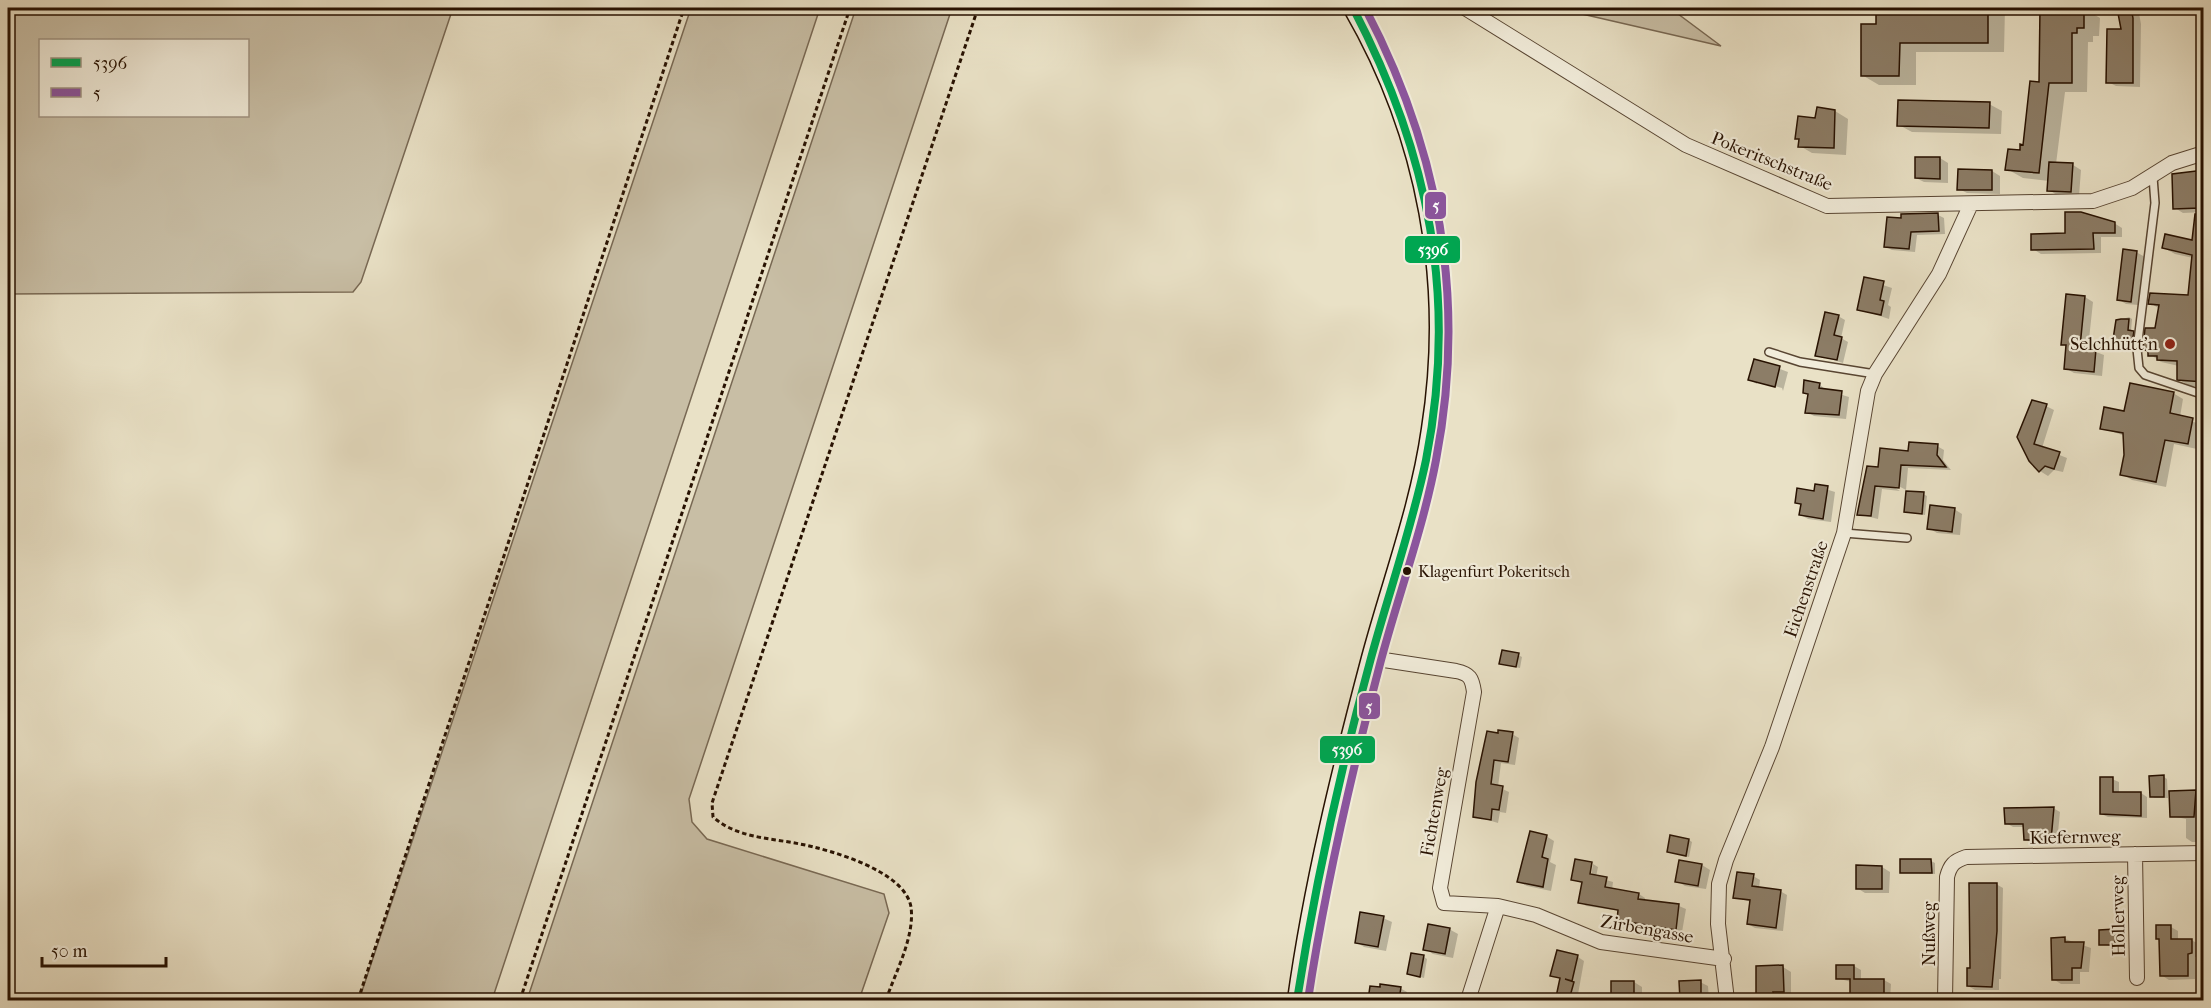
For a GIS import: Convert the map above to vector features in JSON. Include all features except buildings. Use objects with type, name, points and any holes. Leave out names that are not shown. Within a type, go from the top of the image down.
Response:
[{"type":"main road","points":[[1297,1000],[1332,811],[1371,658],[1414,506],[1431,431],[1439,352],[1439,287],[1432,221],[1416,153],[1394,87],[1353,8]]},
{"type":"street","name":"Pokeritschstraße","points":[[1465,8],[1686,145],[1827,206],[2093,201],[2132,188],[2153,177],[2172,163],[2204,153]]},
{"type":"street","name":"Eichenstraße","points":[[1727,1000],[1724,959],[1718,924],[1719,884],[1726,860],[1772,747],[1844,533],[1868,391],[1875,374],[1940,273],[1971,204]]},
{"type":"street","name":"Fichtenweg","points":[[1371,658],[1456,670],[1466,673],[1472,679],[1474,692],[1440,888],[1444,903],[1498,906]]},
{"type":"street","name":"Kiefernweg","points":[[1950,867],[1957,860],[1966,857],[2204,853]]},
{"type":"street","name":"Hollerweg","points":[[2135,854],[2137,978]]},
{"type":"street","name":"Nußweg","points":[[1945,1000],[1947,877],[1950,867]]},
{"type":"street","name":"Zirbengasse","points":[[1498,906],[1536,915],[1601,942],[1724,959]]},
{"type":"street","points":[[1468,1000],[1498,906]]},
{"type":"lane","points":[[2153,177],[2155,202],[2137,349],[2139,368],[2145,375],[2204,395]]},
{"type":"lane","points":[[1769,352],[1800,363],[1875,374]]},
{"type":"lane","points":[[1844,533],[1907,538]]},
{"type":"path","points":[[358,1000],[684,8]]},
{"type":"path","points":[[520,1000],[850,8]]},
{"type":"path","points":[[886,1000],[909,933],[911,907],[902,888],[878,869],[802,844],[751,836],[724,827],[713,817],[712,803],[978,8]]},
{"type":"shaded area","points":[[8,8],[453,8],[361,282],[353,292],[8,294]]},
{"type":"shaded area","points":[[691,8],[820,8],[492,1000],[359,1000]]},
{"type":"shaded area","points":[[856,8],[952,8],[689,799],[692,822],[707,839],[884,894],[889,913],[859,1000],[527,1000]]},
{"type":"shaded area","points":[[1556,8],[1670,8],[1721,46]]},
{"type":"transit line","name":"5396","points":[[1297,1000],[1320,871],[1349,743],[1426,460],[1435,400],[1439,341],[1437,284],[1430,228],[1418,172],[1401,117],[1379,62],[1353,8]]},
{"type":"transit line","name":"5","points":[[1308,1000],[1331,873],[1359,747],[1380,664],[1431,486],[1445,401],[1449,342],[1447,284],[1440,228],[1429,172],[1412,116],[1391,62],[1365,8]]},
{"type":"place","name":"Selchhütt'n","points":[[2170,344]]},
{"type":"place","name":"Klagenfurt Pokeritsch","points":[[1407,571]]}]
